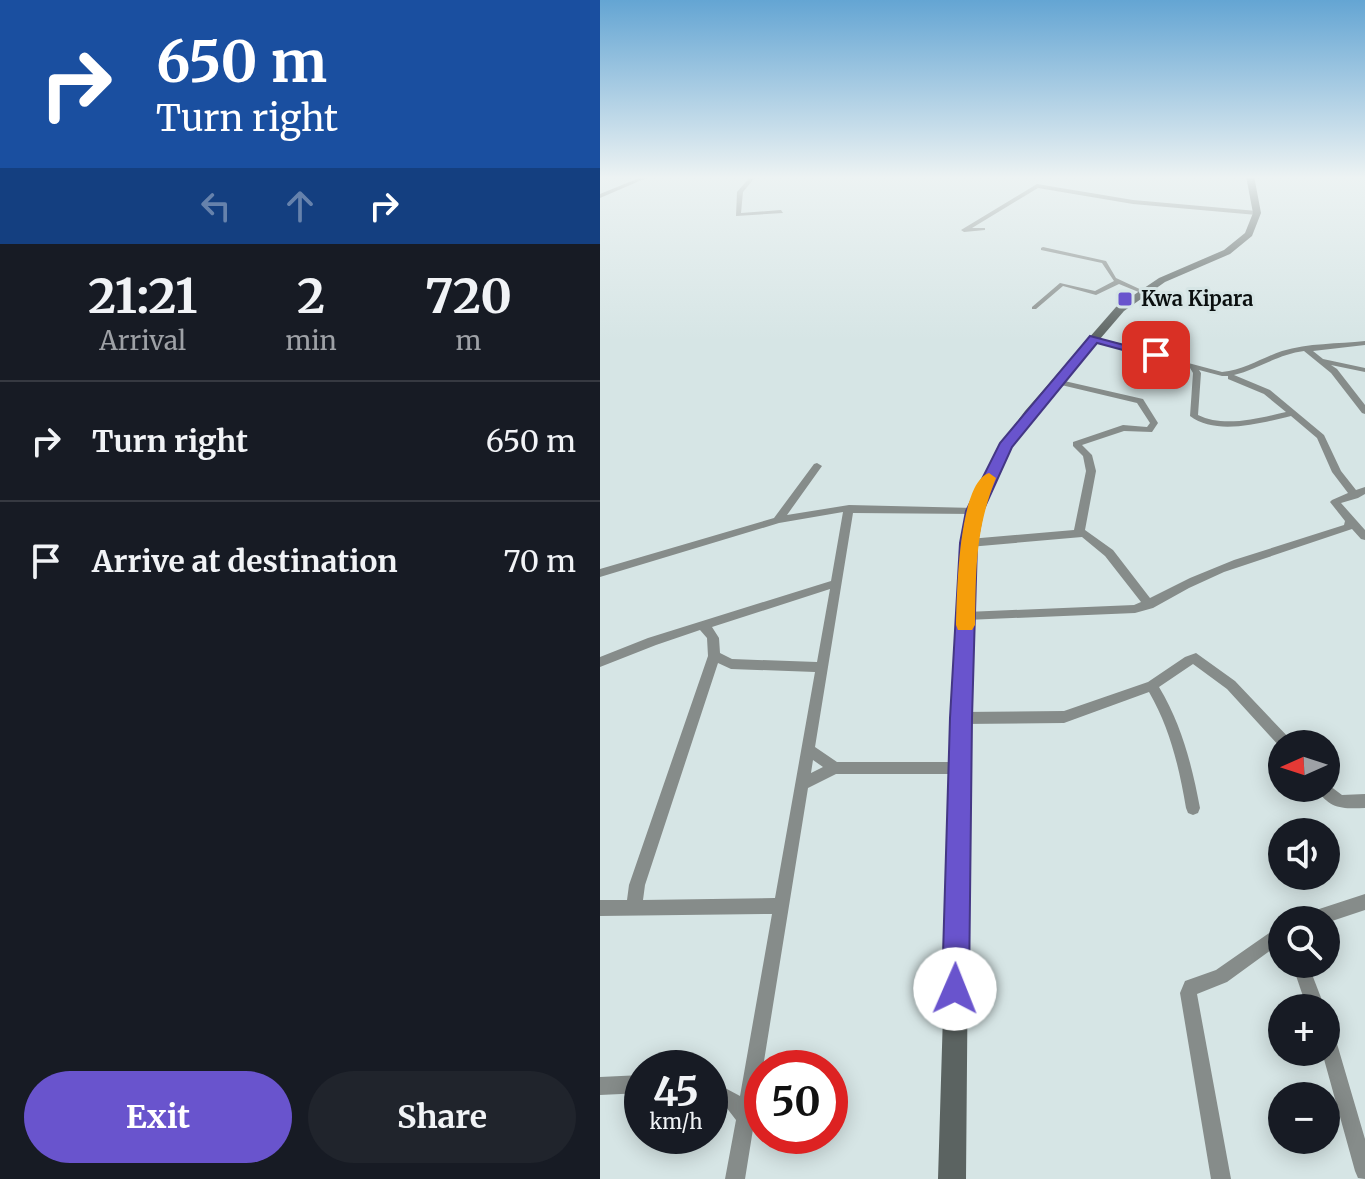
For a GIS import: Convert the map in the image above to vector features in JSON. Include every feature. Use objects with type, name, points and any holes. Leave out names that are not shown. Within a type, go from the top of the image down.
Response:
[{"type":"main road","points":[[952,1179],[959,768],[969,543],[975,511],[1006,446],[1029,414],[1060,382],[1120,309],[1143,292],[1227,252],[1250,231]]},
{"type":"street","points":[[1043,249],[1068,251],[1078,257],[1104,262],[1110,275],[1118,282],[1143,292]]},
{"type":"street","points":[[1034,308],[1062,284],[1096,293],[1118,282]]},
{"type":"street","points":[[1094,339],[1252,383],[1321,437],[1337,472],[1360,493],[1335,502],[1365,536]]},
{"type":"street","points":[[1222,374],[1244,373],[1268,358],[1306,349],[1365,343]]},
{"type":"street","points":[[1306,349],[1323,361],[1365,411]]},
{"type":"street","points":[[1323,361],[1365,370]]},
{"type":"street","points":[[1193,366],[1197,373],[1194,416],[1201,421],[1247,421],[1292,413]]},
{"type":"street","points":[[1060,382],[1140,401],[1154,423],[1149,430],[1123,428],[1076,444],[1087,455],[1091,471],[1079,532]]},
{"type":"street","points":[[778,520],[817,466]]},
{"type":"street","points":[[600,573],[778,520],[849,508],[975,511]]},
{"type":"street","points":[[757,1050],[849,508]]},
{"type":"street","points":[[966,616],[1113,612],[1149,605],[1205,575],[1263,552],[1348,527],[1350,521]]},
{"type":"street","points":[[969,543],[1079,532],[1089,536],[1113,558],[1149,605]]},
{"type":"street","points":[[600,662],[701,625],[837,583]]},
{"type":"street","points":[[715,639],[735,615]]},
{"type":"street","points":[[634,907],[637,885],[714,656],[715,639],[711,631],[701,625]]},
{"type":"street","points":[[714,656],[731,664],[823,667]]},
{"type":"street","points":[[961,718],[1055,718],[1152,686],[1196,658],[1231,685],[1273,730]]},
{"type":"street","points":[[1152,686],[1172,720],[1193,808]]},
{"type":"street","points":[[809,750],[823,763],[835,768],[959,768]]},
{"type":"street","points":[[802,784],[835,768]]},
{"type":"street","points":[[1340,802],[1365,801]]},
{"type":"street","points":[[1340,910],[1365,902]]},
{"type":"street","points":[[600,908],[780,906]]},
{"type":"street","points":[[1221,1179],[1188,993],[1191,987],[1221,976],[1268,942]]},
{"type":"street","points":[[1334,1066],[1365,1171]]},
{"type":"street","points":[[600,1086],[624,1085]]},
{"type":"street","points":[[728,1099],[744,1116]]},
{"type":"street","points":[[735,1179],[744,1129]]},
{"type":"slow traffic","points":[[965,625],[969,543],[975,511],[989,478]]},
{"type":"place","name":"Kwa Kipara","points":[[1125,299]]},
{"type":"route","points":[[955,989],[961,718],[969,543],[975,511],[988,478],[1006,446],[1029,414],[1060,382],[1094,339],[1156,355]]}]
